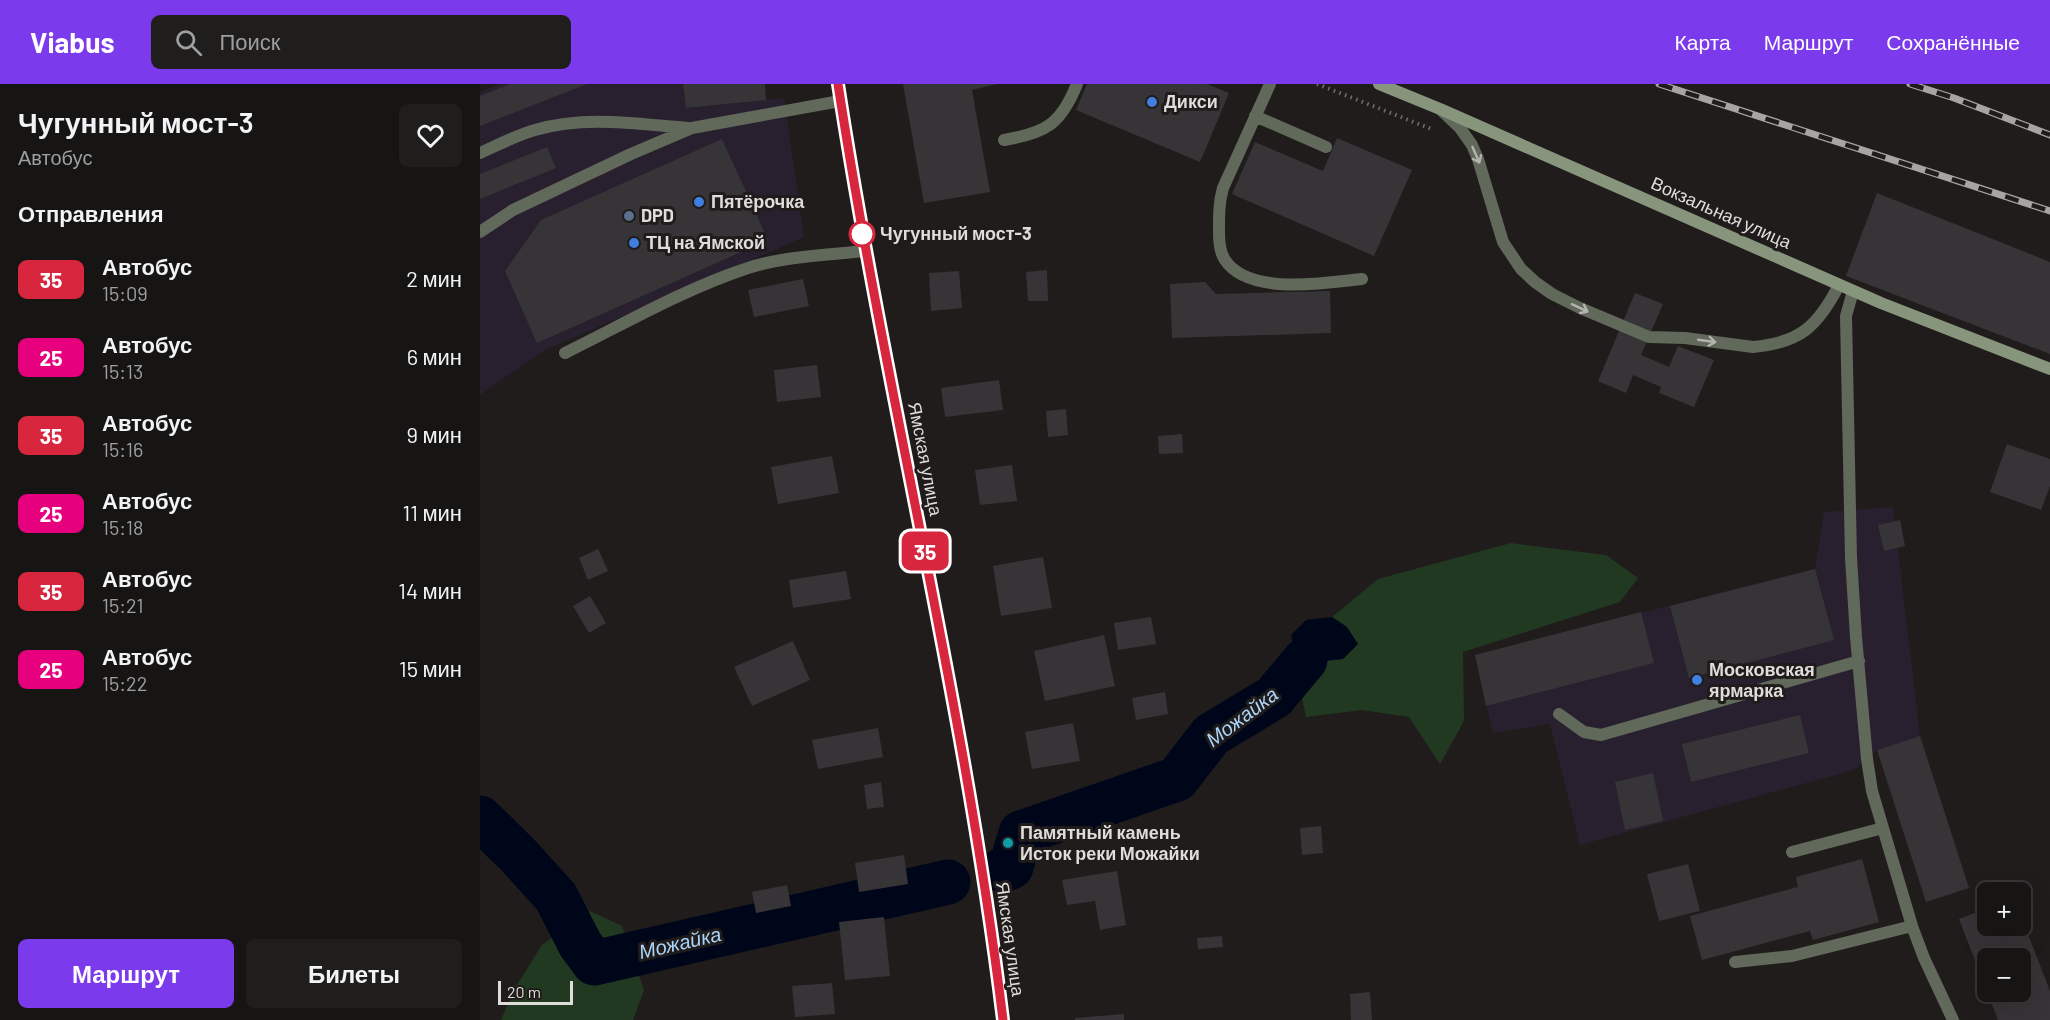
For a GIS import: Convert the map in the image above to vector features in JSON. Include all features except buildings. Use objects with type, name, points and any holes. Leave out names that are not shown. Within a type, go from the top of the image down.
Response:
[{"type":"main road","name":"Ямская улица","points":[[838,84],[866,251],[967,772],[990,915],[1003,1020]]},
{"type":"main road","name":"Вокзальная улица","points":[[1379,84],[1853,291],[2050,369]]},
{"type":"lane","points":[[1004,140],[1028,136],[1046,128],[1060,116],[1077,84]]},
{"type":"lane","points":[[1270,84],[1219,201],[1219,241],[1224,258],[1231,267],[1245,276],[1260,281],[1289,285],[1362,279]]},
{"type":"lane","points":[[480,232],[513,210],[692,128],[840,101]]},
{"type":"lane","points":[[1440,109],[1460,128],[1472,145],[1503,242],[1511,256],[1535,282],[1552,294],[1580,308],[1649,337],[1685,338],[1753,347],[1782,343],[1805,331],[1817,319],[1839,285]]},
{"type":"lane","points":[[1256,116],[1326,147]]},
{"type":"lane","points":[[480,153],[534,130],[566,123],[604,122],[692,128]]},
{"type":"lane","points":[[565,353],[682,296],[748,268],[779,261],[866,251]]},
{"type":"lane","points":[[1853,291],[1846,316],[1849,510],[1858,661],[1867,759],[1872,791],[1912,926],[1953,1020]]},
{"type":"lane","points":[[1559,714],[1584,732],[1601,735],[1858,661]]},
{"type":"lane","points":[[1792,852],[1883,828]]},
{"type":"lane","points":[[1735,962],[1792,956],[1912,926]]},
{"type":"shaded area","points":[[500,84],[683,84],[686,108],[784,98],[804,237],[543,351],[480,395],[480,92]]},
{"type":"shaded area","name":"Московская ярмарка","points":[[1893,507],[1920,736],[1877,750],[1854,770],[1580,845],[1550,724],[1493,733],[1475,655],[1815,569],[1824,512]]},
{"type":"green space","points":[[1511,543],[1606,555],[1638,578],[1620,602],[1463,652],[1464,721],[1440,764],[1409,717],[1362,710],[1306,717],[1301,693],[1317,661],[1343,659],[1347,627],[1332,617],[1378,579]]},
{"type":"green space","points":[[590,911],[622,926],[644,990],[633,1020],[501,1020],[515,988],[542,945]]},
{"type":"water","points":[[1332,617],[1347,627],[1358,644],[1343,659],[1316,661],[1303,658],[1294,646],[1291,635],[1306,620]]},
{"type":"waterway","name":"Можайка","points":[[1002,870],[1011,867],[1021,833],[1177,779],[1211,735],[1274,697],[1305,660]]},
{"type":"waterway","name":"Можайка","points":[[480,818],[556,897],[580,944],[594,963],[948,882]]},
{"type":"railway","points":[[1659,84],[2050,211]]},
{"type":"railway","points":[[1910,84],[1954,98],[2050,135]]},
{"type":"bus line","name":"35","points":[[838,84],[856,202],[967,772],[990,915],[1003,1020]]},
{"type":"place","name":"Дикси","points":[[1152,102]]},
{"type":"place","name":"Пятёрочка","points":[[699,202]]},
{"type":"place","name":"DPD","points":[[629,216]]},
{"type":"place","name":"Чугунный мост-3","points":[[862,234]]},
{"type":"place","name":"ТЦ на Ямской","points":[[634,243]]},
{"type":"place","name":"Московская ярмарка","points":[[1697,680]]},
{"type":"place","name":"Памятный камень Исток реки Можайки","points":[[1008,843]]}]
